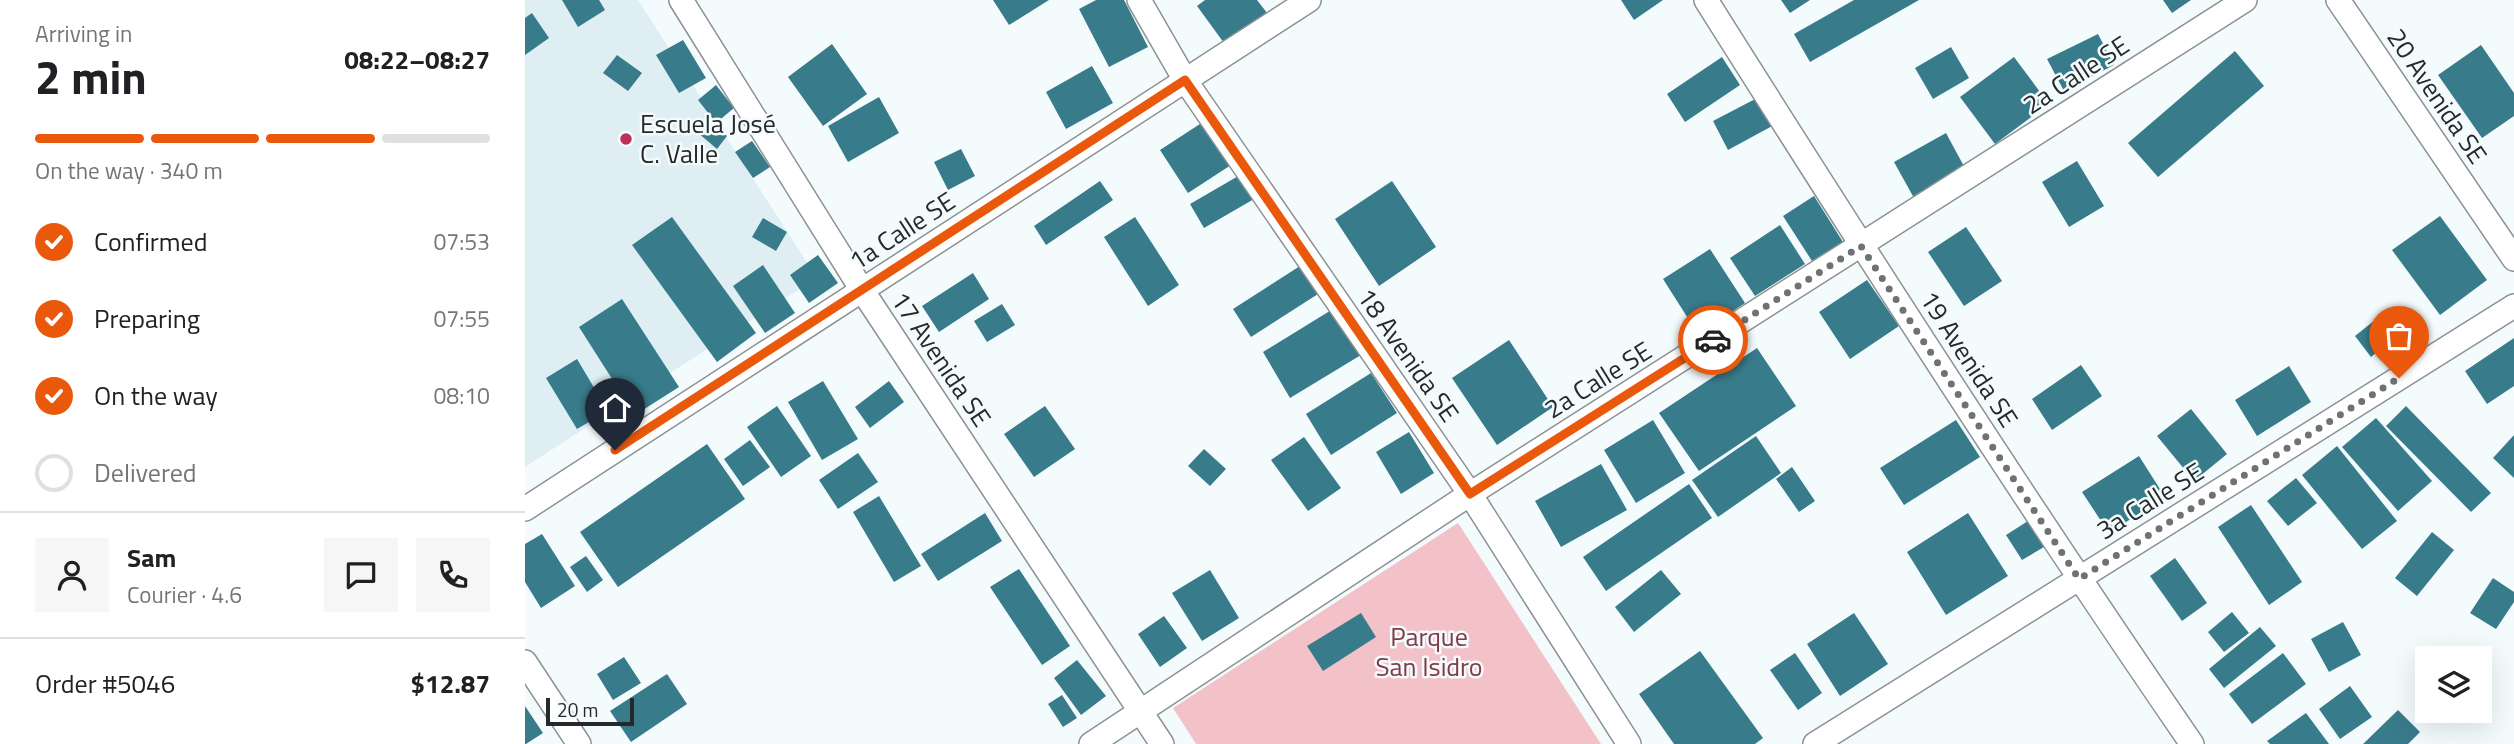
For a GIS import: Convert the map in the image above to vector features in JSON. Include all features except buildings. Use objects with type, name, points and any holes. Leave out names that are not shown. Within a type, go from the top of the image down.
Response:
[{"type":"street","name":"17 Avenida SE","points":[[681,0],[862,290],[1162,744]]},
{"type":"street","name":"18 Avenida SE","points":[[1139,0],[1185,80],[1470,494],[1629,744]]},
{"type":"street","name":"1a Calle SE","points":[[525,509],[1309,0]]},
{"type":"street","name":"19 Avenida SE","points":[[1706,0],[1861,246],[2079,579],[2192,744]]},
{"type":"street","name":"2a Calle SE","points":[[1091,744],[1470,494],[2245,0]]},
{"type":"street","name":"20 Avenida SE","points":[[2338,0],[2514,259]]},
{"type":"street","name":"3a Calle SE","points":[[1815,744],[2514,306]]},
{"type":"street","points":[[525,662],[579,744]]},
{"type":"shaded area","name":"Escuela José C. Valle","points":[[525,0],[638,0],[817,278],[525,467]]},
{"type":"green space","name":"Parque San Isidro","points":[[1458,523],[1601,744],[1196,744],[1173,708]]},
{"type":"way so far","points":[[1713,340],[1861,246],[2079,579],[2399,378]]},
{"type":"place","name":"Escuela José C. Valle","points":[[626,139]]},
{"type":"route","points":[[615,450],[1185,80],[1470,494],[1713,340]]}]
